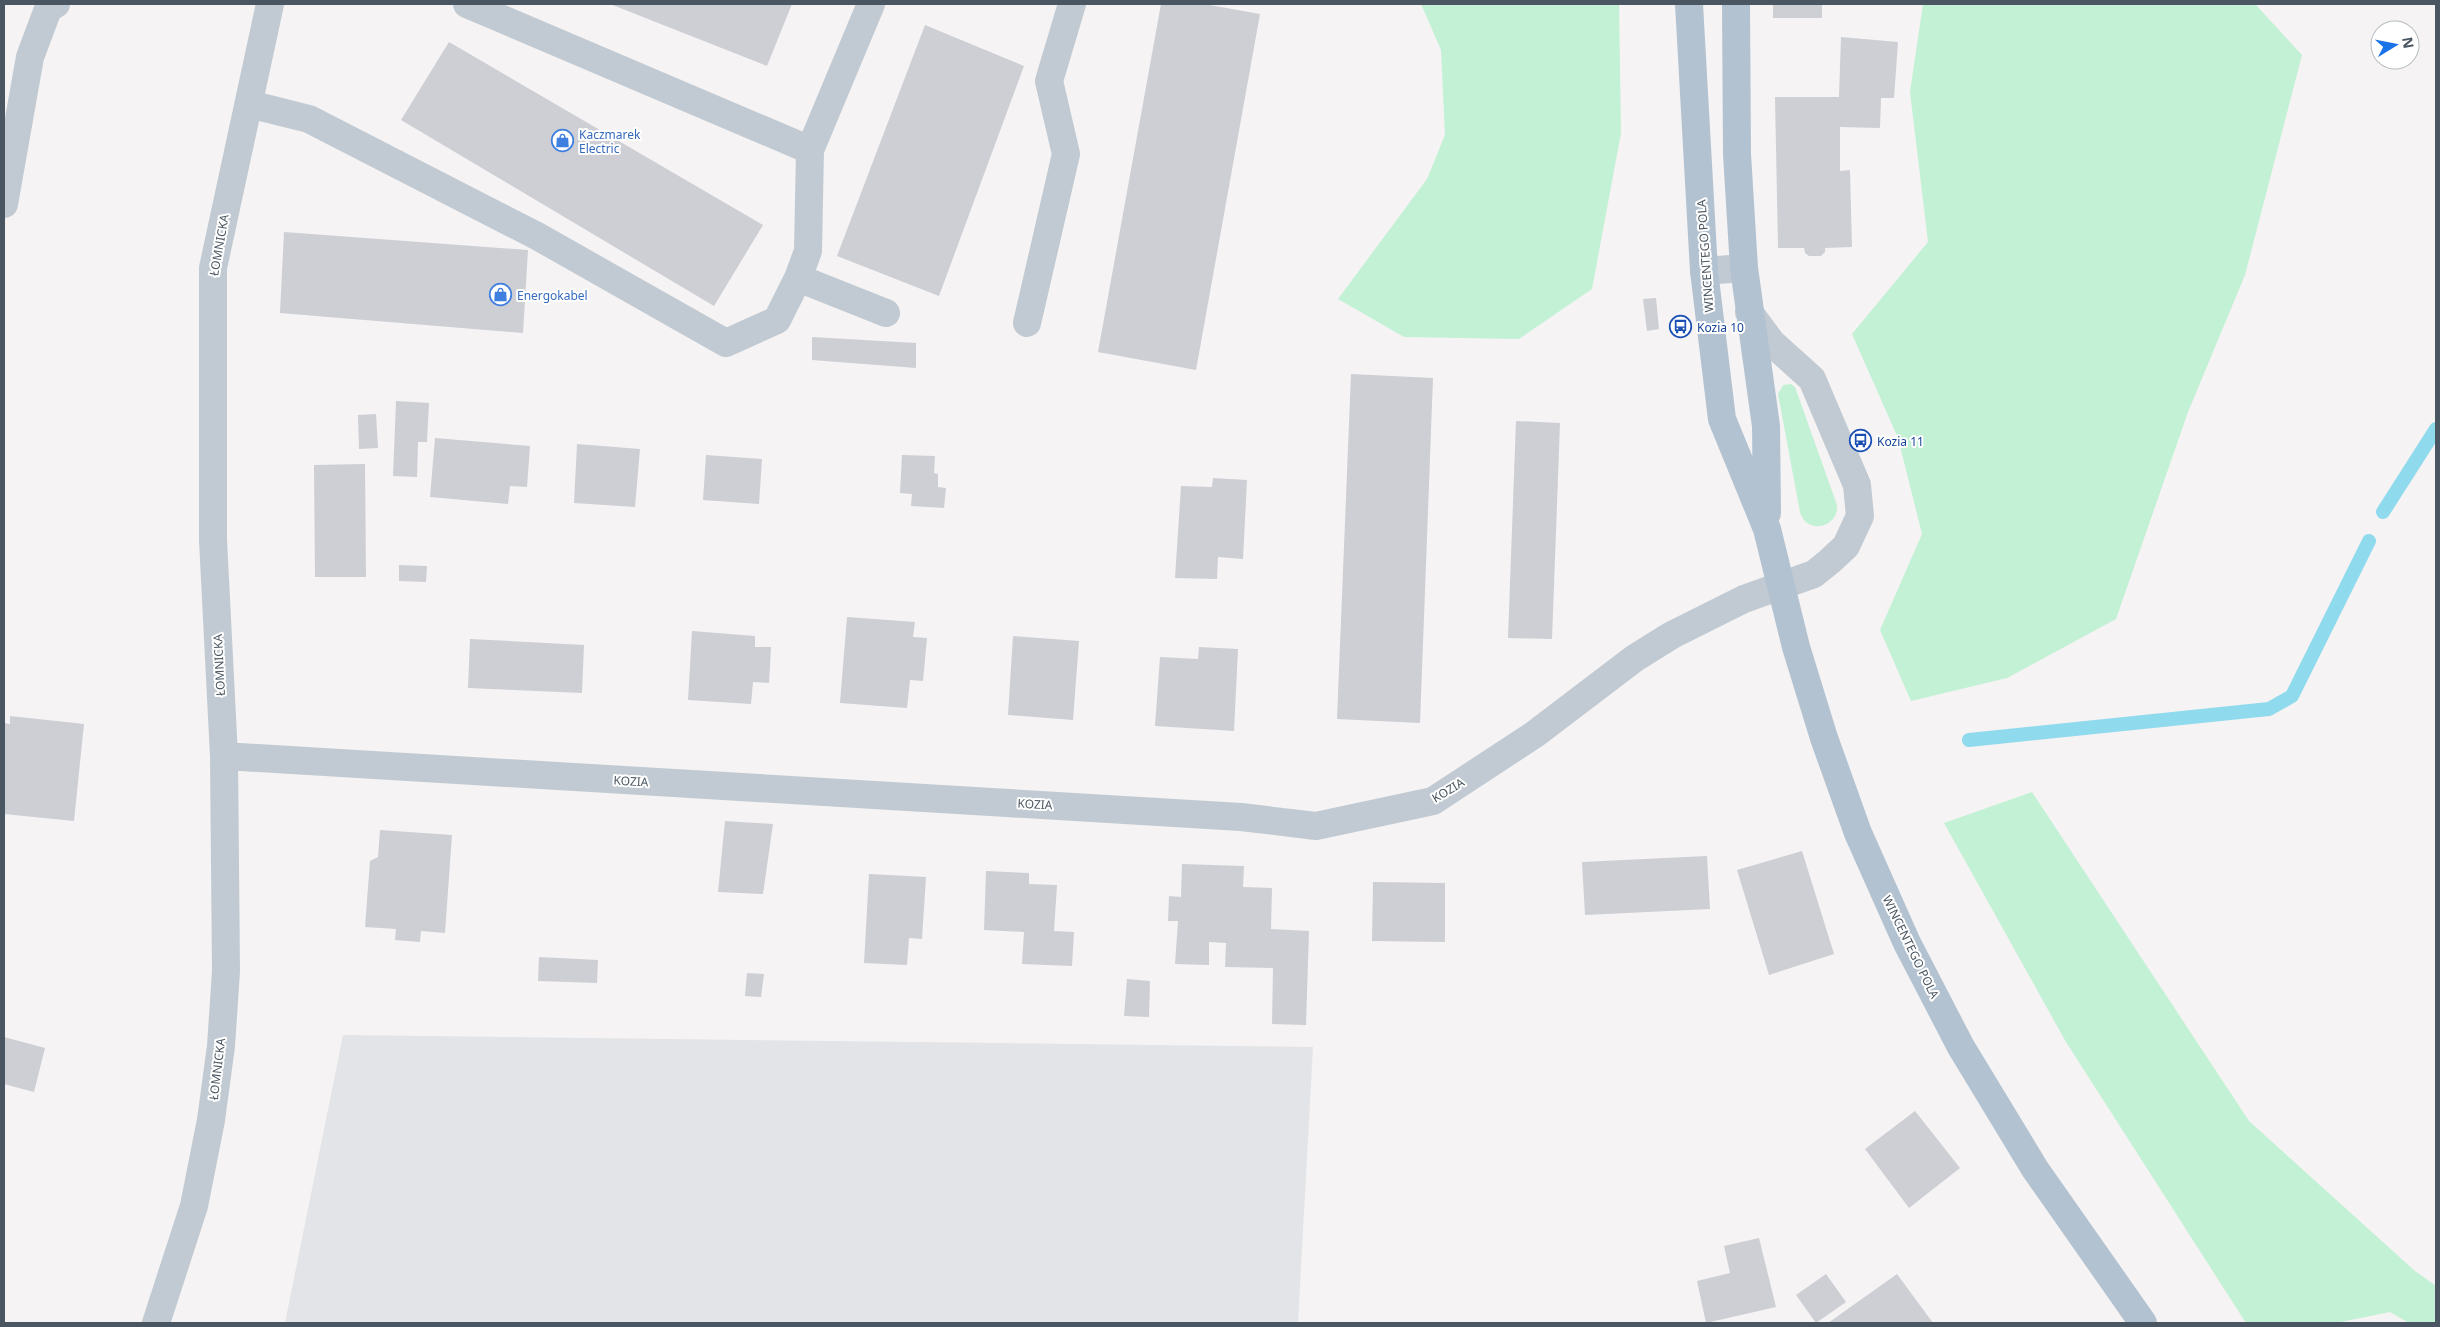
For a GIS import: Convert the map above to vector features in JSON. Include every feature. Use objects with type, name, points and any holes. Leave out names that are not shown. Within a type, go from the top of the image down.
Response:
[{"type":"main road","name":"WINCENTEGO POLA","points":[[1689,4],[1704,271],[1722,419],[1767,529],[1796,647],[1824,738],[1858,832],[1907,943],[1961,1047],[2035,1170],[2143,1323]]},
{"type":"main road","name":"WINCENTEGO POLA","points":[[1736,4],[1737,154],[1744,268],[1766,426],[1767,529]]},
{"type":"street","points":[[4,204],[30,57],[48,9],[56,4]]},
{"type":"street","name":"ŁOMNICKA","points":[[156,1323],[194,1206],[211,1120],[220,1046],[226,971],[224,756],[213,540],[213,268],[270,4]]},
{"type":"street","points":[[467,4],[810,150]]},
{"type":"street","points":[[249,104],[309,119],[537,236],[726,342],[777,320],[798,278],[808,251],[810,150],[871,4]]},
{"type":"street","points":[[1027,323],[1066,154],[1049,81],[1072,4]]},
{"type":"street","points":[[1704,271],[1744,268]]},
{"type":"street","points":[[798,278],[886,313]]},
{"type":"street","name":"KOZIA","points":[[224,756],[1241,817],[1316,826],[1433,801],[1535,734],[1635,658],[1672,635],[1744,599],[1814,574],[1846,546],[1860,516],[1857,485],[1812,379],[1772,343],[1749,312]]},
{"type":"shaded area","points":[[343,1035],[1313,1047],[1298,1323],[285,1323]]},
{"type":"green space","points":[[1421,4],[1619,4],[1621,133],[1592,289],[1519,339],[1404,337],[1338,299],[1427,179],[1445,135],[1441,50]]},
{"type":"green space","points":[[1923,4],[2255,4],[2302,55],[2245,275],[2188,412],[2116,619],[2007,678],[1911,701],[1880,630],[1922,534],[1898,438],[1852,334],[1928,242],[1910,92]]},
{"type":"green space","points":[[1791,384],[1795,387],[1837,505],[1833,519],[1822,526],[1809,524],[1803,519],[1800,512],[1778,394],[1783,385]]},
{"type":"green space","points":[[2032,792],[2249,1121],[2415,1271],[2436,1286],[2436,1323],[2409,1323],[2390,1312],[2336,1323],[2246,1323],[2066,1042],[1944,823]]},
{"type":"building","points":[[610,4],[792,4],[767,66]]},
{"type":"building","points":[[1161,4],[1204,4],[1260,14],[1196,370],[1098,352]]},
{"type":"building","points":[[1773,4],[1822,4],[1822,18],[1773,18]]},
{"type":"building","points":[[925,25],[1024,66],[939,296],[837,256]]},
{"type":"building","points":[[1841,37],[1898,42],[1894,98],[1881,98],[1880,128],[1840,127],[1840,171],[1850,170],[1852,247],[1825,248],[1825,252],[1821,256],[1809,256],[1805,253],[1804,248],[1778,248],[1775,97],[1839,97]]},
{"type":"building","points":[[449,42],[763,225],[714,306],[401,120]]},
{"type":"building","points":[[284,232],[528,250],[523,333],[280,313]]},
{"type":"building","points":[[1656,298],[1659,329],[1647,331],[1643,299]]},
{"type":"building","points":[[812,337],[916,343],[916,368],[812,360]]},
{"type":"building","points":[[1351,374],[1433,378],[1420,723],[1337,719]]},
{"type":"building","points":[[396,401],[429,403],[427,442],[418,442],[417,477],[393,476]]},
{"type":"building","points":[[376,414],[378,448],[359,449],[358,415]]},
{"type":"building","points":[[1516,421],[1560,423],[1552,639],[1508,638]]},
{"type":"building","points":[[435,438],[530,446],[527,487],[510,486],[508,504],[430,497]]},
{"type":"building","points":[[577,444],[640,449],[635,507],[574,503]]},
{"type":"building","points":[[706,455],[762,459],[759,504],[703,500]]},
{"type":"building","points":[[902,455],[935,456],[934,473],[938,474],[938,487],[946,488],[944,508],[911,506],[912,494],[900,493]]},
{"type":"building","points":[[365,464],[366,577],[315,577],[314,465]]},
{"type":"building","points":[[1213,478],[1247,480],[1243,559],[1218,557],[1217,579],[1175,578],[1181,486],[1212,487]]},
{"type":"building","points":[[399,565],[427,566],[426,582],[399,581]]},
{"type":"building","points":[[847,617],[915,622],[913,637],[927,638],[923,681],[910,680],[907,708],[840,703]]},
{"type":"building","points":[[692,631],[755,636],[755,647],[771,647],[769,683],[753,682],[751,704],[688,700]]},
{"type":"building","points":[[1013,636],[1079,641],[1073,720],[1008,715]]},
{"type":"building","points":[[470,639],[584,645],[582,693],[468,688]]},
{"type":"building","points":[[1199,647],[1238,649],[1234,731],[1155,726],[1160,657],[1198,659]]},
{"type":"building","points":[[10,716],[84,724],[74,821],[4,814],[4,723],[10,724]]},
{"type":"building","points":[[725,821],[773,824],[763,894],[718,892]]},
{"type":"building","points":[[380,830],[452,835],[445,933],[421,931],[420,942],[395,940],[396,929],[365,927],[370,861],[378,857]]},
{"type":"building","points":[[1802,851],[1834,954],[1769,975],[1737,870]]},
{"type":"building","points":[[1707,856],[1710,909],[1585,915],[1582,862]]},
{"type":"building","points":[[1182,864],[1244,866],[1243,887],[1272,888],[1271,929],[1309,931],[1306,1025],[1272,1024],[1273,968],[1225,967],[1226,943],[1209,942],[1209,965],[1175,964],[1178,921],[1168,921],[1169,896],[1181,897]]},
{"type":"building","points":[[986,871],[1029,873],[1029,884],[1057,885],[1054,931],[1074,932],[1072,966],[1022,964],[1024,932],[984,930]]},
{"type":"building","points":[[869,874],[926,877],[922,939],[909,938],[907,965],[864,963]]},
{"type":"building","points":[[1373,882],[1445,883],[1445,942],[1372,941]]},
{"type":"building","points":[[539,957],[598,960],[597,983],[538,981]]},
{"type":"building","points":[[747,973],[764,974],[761,997],[745,996]]},
{"type":"building","points":[[1127,979],[1150,981],[1149,1017],[1124,1016]]},
{"type":"building","points":[[4,1037],[45,1048],[34,1092],[4,1084]]},
{"type":"building","points":[[1915,1111],[1960,1168],[1909,1208],[1865,1149]]},
{"type":"building","points":[[1759,1238],[1776,1307],[1706,1323],[1697,1281],[1730,1273],[1724,1246]]},
{"type":"building","points":[[1826,1274],[1846,1302],[1816,1323],[1796,1295]]},
{"type":"building","points":[[1897,1274],[1933,1323],[1828,1323]]},
{"type":"waterway","points":[[2383,512],[2436,429]]},
{"type":"waterway","points":[[1969,740],[2269,709],[2292,696],[2369,541]]},
{"type":"place","name":"Kaczmarek Electric","points":[[563,141]]},
{"type":"place","name":"Energokabel","points":[[501,295]]},
{"type":"place","name":"Kozia 10","points":[[1681,327]]},
{"type":"place","name":"Kozia 11","points":[[1861,441]]}]
